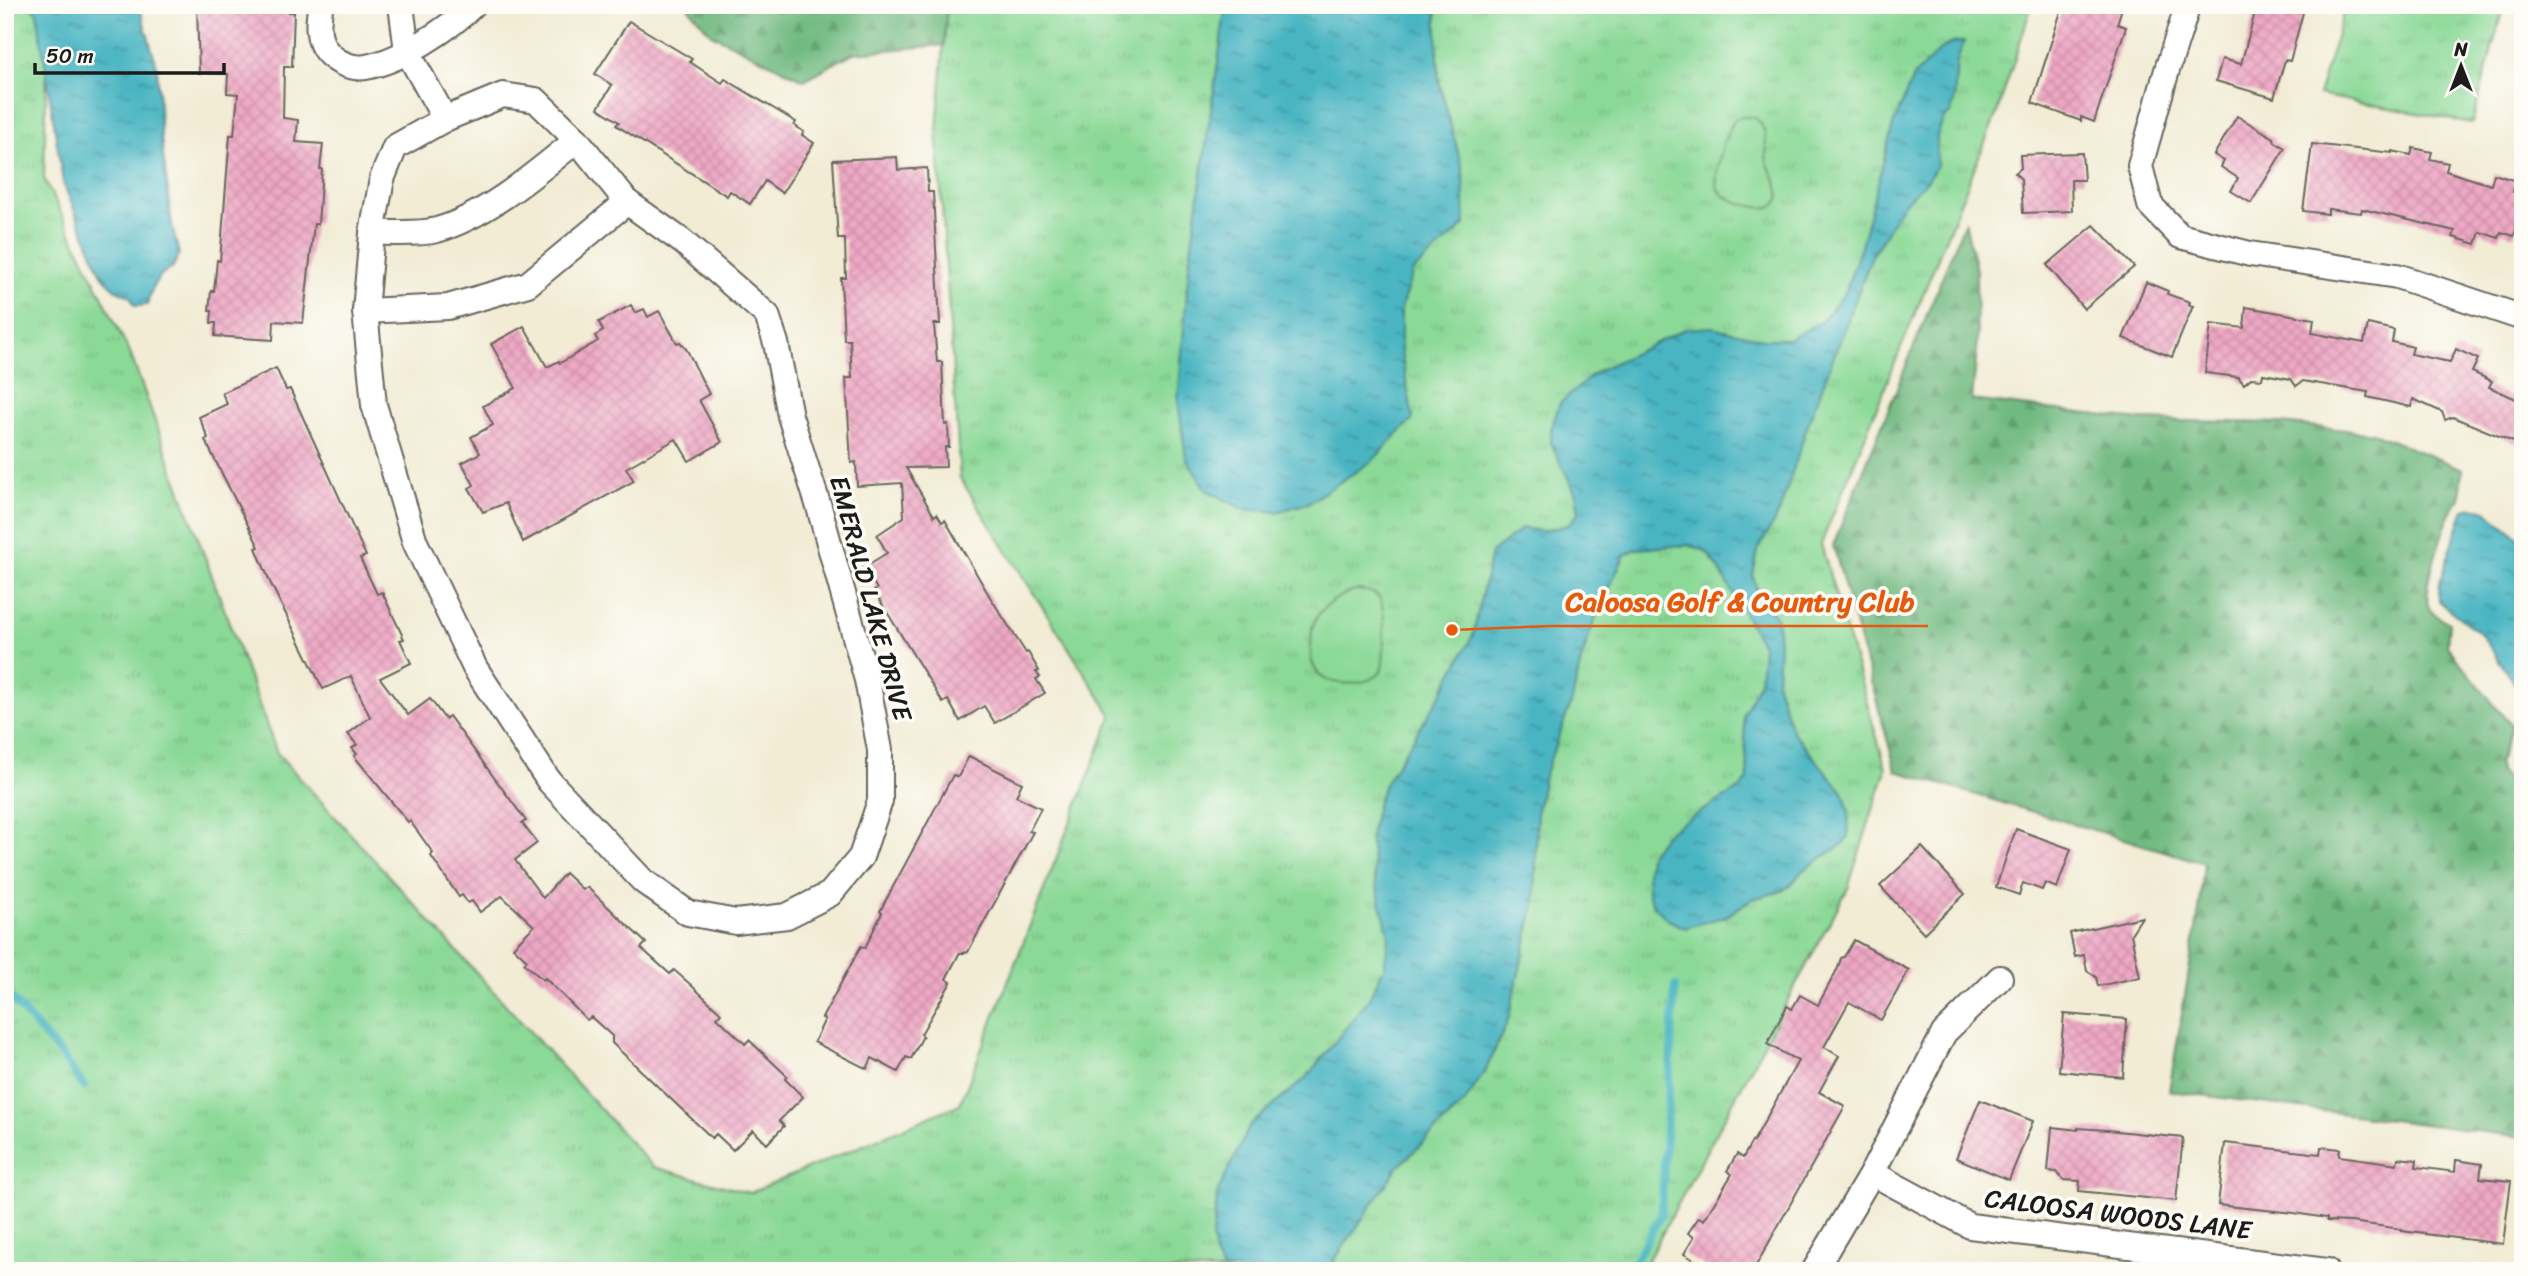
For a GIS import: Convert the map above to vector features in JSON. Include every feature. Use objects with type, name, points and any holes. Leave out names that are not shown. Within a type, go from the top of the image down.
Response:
[{"type":"street","points":[[320,5],[319,32],[326,53],[341,64],[363,68],[407,51],[460,18],[474,5]]},
{"type":"street","points":[[401,5],[407,51],[445,119]]},
{"type":"street","points":[[2188,5],[2140,166],[2150,205],[2180,236],[2250,254],[2397,276],[2523,318]]},
{"type":"street","name":"EMERALD LAKE DRIVE","points":[[503,95],[536,100],[578,140],[627,202],[683,242],[767,315],[776,343],[790,416],[819,507],[867,680],[880,750],[880,801],[861,857],[830,894],[786,916],[736,922],[688,913],[643,881],[549,781],[475,668],[415,542],[374,405],[365,311],[372,233],[382,179],[395,147],[445,119],[503,95]]},
{"type":"street","points":[[372,233],[436,230],[477,213],[528,179],[578,140]]},
{"type":"street","points":[[365,311],[448,307],[528,284],[627,202]]},
{"type":"street","points":[[1814,1271],[1872,1172],[1944,1033],[2000,978]]},
{"type":"street","name":"CALOOSA WOODS LANE","points":[[1872,1172],[1970,1226],[2327,1271]]},
{"type":"green space","points":[[5,5],[48,5],[44,178],[130,353],[277,753],[653,1167],[750,1193],[960,1104],[1112,716],[960,478],[937,130],[947,5],[2032,5],[1997,113],[1821,544],[1886,769],[1848,888],[1642,1271],[5,1271]]},
{"type":"green space","points":[[686,5],[947,5],[944,45],[853,53],[804,80],[711,34]]},
{"type":"green space","points":[[2346,5],[2504,5],[2472,123],[2318,95]]},
{"type":"green space","points":[[1754,117],[1764,131],[1767,161],[1779,193],[1776,204],[1763,208],[1736,201],[1724,195],[1717,186],[1719,163],[1732,124],[1740,118]]},
{"type":"green space","points":[[1965,221],[1976,270],[1977,351],[1972,400],[2140,420],[2281,423],[2373,433],[2463,469],[2460,499],[2443,533],[2432,567],[2427,596],[2429,608],[2433,613],[2449,623],[2447,646],[2512,727],[2498,764],[2499,772],[2507,778],[2523,779],[2523,1137],[2169,1091],[2199,911],[2204,863],[1896,771],[1833,545]]},
{"type":"green space","points":[[1358,590],[1374,594],[1381,601],[1384,636],[1381,671],[1370,680],[1361,682],[1326,680],[1312,663],[1313,625],[1320,612],[1331,602]]},
{"type":"water","points":[[29,5],[139,5],[157,67],[161,138],[172,225],[179,254],[173,267],[156,282],[147,305],[135,306],[130,296],[114,289],[101,273],[63,183],[37,12]]},
{"type":"water","points":[[1226,5],[1436,5],[1439,81],[1463,171],[1465,225],[1413,271],[1401,308],[1401,352],[1413,419],[1372,461],[1308,503],[1277,512],[1243,509],[1206,490],[1186,458],[1178,401],[1189,264]]},
{"type":"water","points":[[1964,42],[1957,61],[1951,113],[1944,118],[1937,136],[1937,165],[1928,180],[1903,204],[1872,256],[1807,427],[1779,513],[1758,550],[1753,576],[1758,593],[1777,619],[1777,684],[1792,731],[1843,792],[1849,811],[1848,836],[1843,844],[1802,871],[1791,885],[1782,891],[1752,899],[1726,916],[1685,928],[1668,920],[1653,905],[1648,893],[1649,856],[1664,835],[1742,787],[1748,779],[1743,716],[1760,680],[1763,647],[1706,551],[1688,545],[1636,549],[1625,555],[1600,605],[1582,657],[1572,701],[1544,776],[1537,811],[1535,903],[1508,1021],[1486,1070],[1464,1103],[1398,1167],[1327,1271],[1224,1271],[1215,1256],[1212,1236],[1218,1191],[1250,1125],[1306,1078],[1368,1000],[1384,968],[1389,936],[1375,880],[1370,838],[1375,812],[1383,787],[1443,691],[1473,635],[1491,553],[1522,528],[1542,531],[1568,525],[1579,512],[1576,494],[1551,443],[1551,429],[1560,403],[1597,371],[1685,329],[1712,327],[1763,339],[1789,339],[1821,322],[1845,293],[1861,246],[1893,125],[1913,77],[1941,49],[1952,43]]},
{"type":"water","points":[[2472,507],[2483,509],[2523,541],[2523,696],[2481,634],[2439,602],[2442,575],[2460,520],[2464,510]]},
{"type":"water","points":[[2523,732],[2523,764],[2519,768],[2508,766]]},
{"type":"building","points":[[197,5],[289,5],[289,12],[294,12],[292,67],[284,67],[283,118],[298,120],[296,142],[323,144],[322,169],[318,224],[314,224],[303,323],[274,321],[273,340],[215,336],[216,323],[211,323],[211,291],[214,291],[217,260],[220,261],[230,135],[234,135],[238,94],[227,93],[228,74],[199,73]]},
{"type":"building","points":[[2063,5],[2123,5],[2117,24],[2126,27],[2094,122],[2081,117],[2081,121],[2032,103]]},
{"type":"building","points":[[2257,5],[2305,5],[2290,61],[2285,60],[2274,98],[2216,81],[2222,59],[2241,64]]},
{"type":"building","points":[[629,21],[692,59],[690,62],[722,83],[725,79],[796,122],[794,125],[804,132],[802,135],[814,143],[782,193],[765,181],[750,204],[730,191],[727,196],[616,125],[619,122],[598,108],[612,85],[595,74]]},
{"type":"building","points":[[2237,116],[2274,138],[2275,142],[2285,148],[2251,203],[2231,191],[2238,178],[2221,167],[2224,161],[2214,155]]},
{"type":"building","points":[[2312,144],[2411,155],[2413,148],[2432,152],[2430,159],[2448,163],[2446,171],[2491,185],[2494,174],[2516,181],[2513,192],[2523,195],[2523,207],[2514,236],[2501,232],[2499,238],[2480,232],[2476,244],[2453,237],[2455,231],[2362,209],[2361,213],[2328,209],[2328,214],[2303,211]]},
{"type":"building","points":[[2082,153],[2084,180],[2071,180],[2072,211],[2023,213],[2021,179],[2015,173],[2021,168],[2020,155]]},
{"type":"building","points":[[897,157],[898,170],[927,168],[928,192],[933,192],[940,324],[934,324],[937,362],[942,362],[945,425],[948,424],[949,447],[945,447],[946,467],[906,468],[934,516],[937,514],[942,522],[945,520],[990,597],[1026,653],[1028,652],[1039,671],[1036,672],[1040,677],[1036,679],[1045,693],[995,723],[984,706],[960,721],[948,700],[943,703],[874,591],[877,589],[864,567],[887,553],[877,535],[904,517],[902,483],[857,486],[856,462],[851,463],[846,378],[852,378],[850,340],[844,340],[841,278],[846,278],[845,239],[838,239],[833,160]]},
{"type":"building","points":[[2094,225],[2134,267],[2084,309],[2047,265]]},
{"type":"building","points":[[2146,282],[2168,291],[2167,294],[2190,302],[2189,305],[2193,306],[2172,357],[2123,338]]},
{"type":"building","points":[[631,305],[635,313],[644,309],[648,317],[659,311],[677,343],[680,342],[687,350],[709,394],[699,400],[722,442],[689,461],[676,439],[626,468],[634,481],[523,542],[506,503],[483,512],[469,488],[474,485],[462,463],[480,453],[471,437],[493,425],[483,406],[516,388],[491,344],[524,326],[547,367],[559,361],[560,363],[598,341],[595,336],[603,331],[599,322]]},
{"type":"building","points":[[2246,307],[2314,319],[2312,333],[2364,343],[2368,324],[2394,330],[2392,342],[2413,347],[2411,354],[2450,362],[2456,349],[2478,359],[2472,372],[2492,381],[2489,387],[2523,402],[2523,446],[2453,417],[2445,420],[2442,412],[2413,399],[2411,407],[2367,397],[2368,392],[2303,381],[2296,386],[2291,379],[2263,374],[2262,379],[2251,378],[2244,384],[2238,377],[2205,373],[2211,324],[2244,328]]},
{"type":"building","points":[[276,368],[286,390],[290,389],[366,556],[360,558],[377,594],[382,592],[404,639],[400,640],[411,663],[380,678],[408,715],[430,699],[445,719],[449,716],[526,821],[522,823],[537,843],[515,860],[543,898],[565,873],[583,890],[587,887],[646,943],[641,948],[670,974],[674,970],[721,1013],[717,1017],[745,1044],[749,1040],[787,1076],[785,1079],[803,1097],[779,1121],[784,1126],[767,1144],[753,1130],[733,1150],[716,1134],[712,1138],[612,1043],[612,1036],[591,1017],[587,1020],[545,978],[543,980],[524,963],[527,960],[513,947],[534,926],[502,896],[480,912],[472,901],[468,903],[462,895],[459,897],[410,821],[408,822],[354,756],[357,754],[352,748],[357,745],[348,734],[370,717],[351,676],[323,689],[270,582],[256,548],[259,547],[205,440],[208,438],[199,417],[227,404],[222,393]]},
{"type":"building","points":[[969,756],[1022,783],[1016,796],[1041,808],[1029,831],[1033,832],[968,952],[959,954],[946,979],[951,982],[921,1034],[923,1036],[911,1059],[906,1057],[898,1072],[872,1058],[867,1069],[814,1042],[825,1019],[822,1018],[861,946],[865,948],[882,913],[880,911],[953,775],[958,777]]},
{"type":"building","points":[[2016,829],[2071,849],[2057,888],[2045,883],[2042,890],[2023,883],[2019,895],[1996,887]]},
{"type":"building","points":[[1922,847],[1965,894],[1924,933],[1880,886]]},
{"type":"building","points":[[2142,917],[2131,934],[2140,977],[2098,986],[2096,977],[2087,971],[2084,955],[2075,957],[2070,933]]},
{"type":"building","points":[[1854,940],[1909,970],[1881,1020],[1849,1002],[1824,1047],[1839,1056],[1819,1092],[1845,1106],[1753,1271],[1713,1271],[1684,1254],[1694,1237],[1688,1233],[1699,1217],[1704,1220],[1732,1174],[1727,1171],[1737,1154],[1743,1158],[1798,1061],[1767,1044],[1787,1006],[1792,1009],[1800,995],[1818,1005],[1841,958]]},
{"type":"building","points":[[2064,1014],[2127,1019],[2123,1077],[2059,1071]]},
{"type":"building","points":[[1980,1100],[2033,1121],[2009,1180],[1956,1158]]},
{"type":"building","points":[[2052,1127],[2183,1138],[2176,1201],[2079,1191],[2080,1181],[2063,1180],[2057,1172],[2048,1171]]},
{"type":"building","points":[[2225,1143],[2320,1154],[2321,1147],[2340,1149],[2339,1156],[2397,1164],[2398,1158],[2417,1160],[2416,1167],[2455,1172],[2456,1160],[2482,1164],[2480,1178],[2511,1181],[2503,1244],[2351,1222],[2327,1221],[2327,1218],[2294,1213],[2218,1205]]},
{"type":"waterway","points":[[1629,1271],[1661,1215],[1675,986]]},
{"type":"waterway","points":[[5,991],[63,1057],[84,1087]]},
{"type":"place","name":"Caloosa Golf & Country Club","points":[[1452,630]]}]
